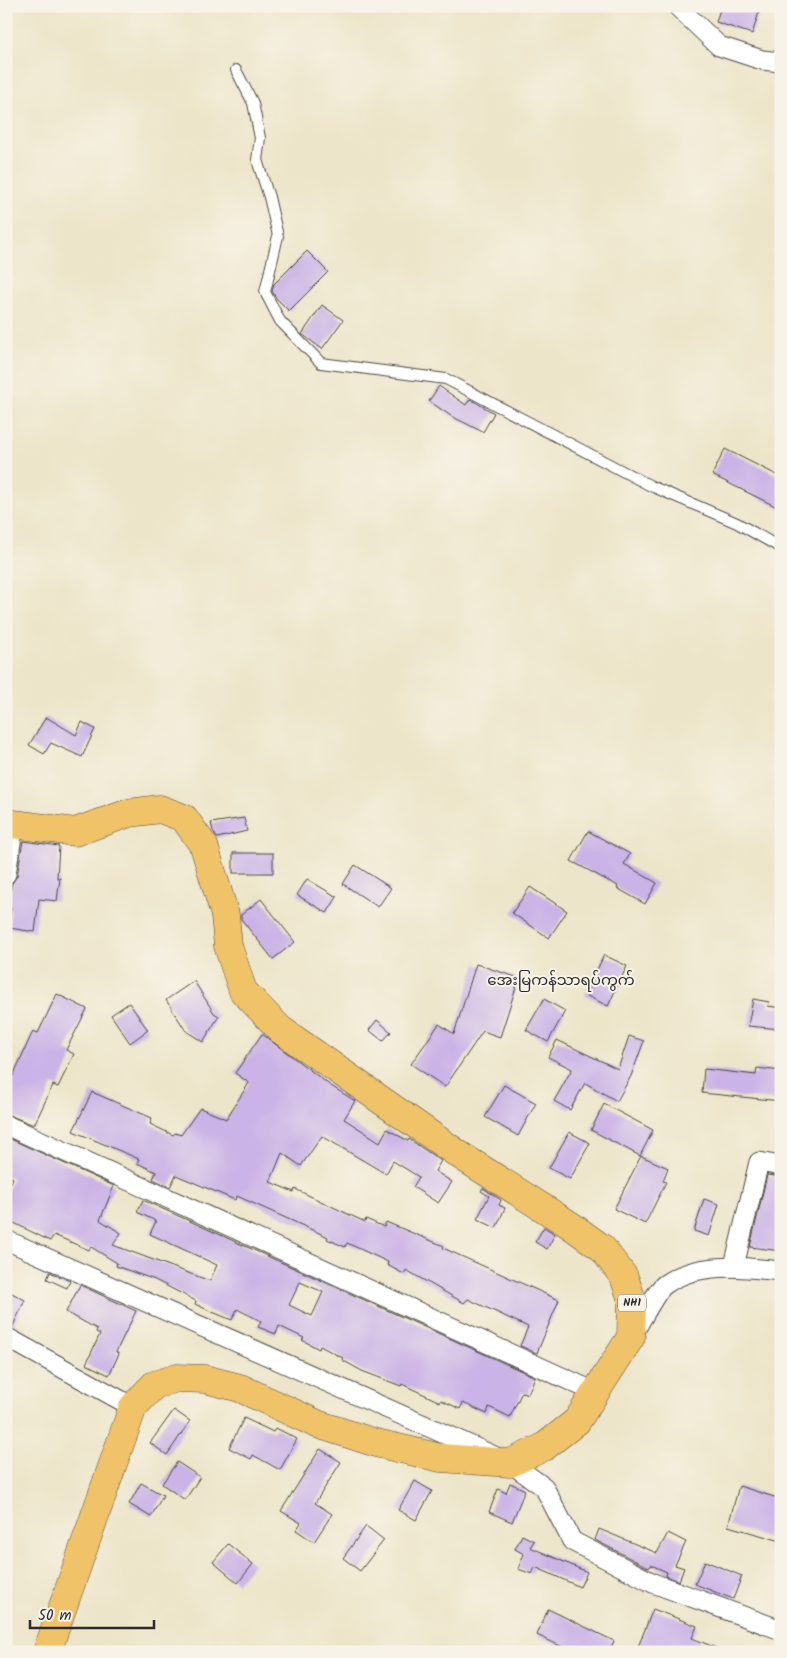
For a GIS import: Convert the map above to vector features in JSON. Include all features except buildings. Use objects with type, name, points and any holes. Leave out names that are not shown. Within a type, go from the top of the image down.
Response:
[{"type":"highway","name":"NH1","points":[[10,824],[75,832],[129,813],[160,809],[184,818],[204,846],[225,915],[228,946],[243,991],[281,1030],[458,1154],[570,1225],[602,1248],[624,1277],[632,1300],[631,1337]]},
{"type":"highway","points":[[47,1652],[132,1406],[154,1385],[177,1378],[205,1379],[240,1388],[317,1424],[376,1443],[441,1458],[510,1463],[544,1447],[577,1421],[631,1337]]},
{"type":"street","points":[[677,6],[719,46],[762,60],[781,62]]},
{"type":"street","points":[[6,874],[10,824]]},
{"type":"street","points":[[6,1125],[597,1392]]},
{"type":"street","points":[[734,1266],[759,1162],[781,1166]]},
{"type":"street","points":[[6,1240],[510,1463],[544,1488],[572,1541],[653,1583],[781,1630]]},
{"type":"street","points":[[631,1337],[662,1286],[691,1272],[734,1266],[781,1271]]},
{"type":"street","points":[[6,1337],[132,1406]]},
{"type":"lane","points":[[236,70],[253,103],[260,138],[257,160],[269,197],[278,236],[265,292],[280,321],[321,363],[446,379],[651,486],[737,523],[781,548]]},
{"type":"district","name":"အေးမြကန်သာရပ်ကွက်","points":[[561,981]]}]
